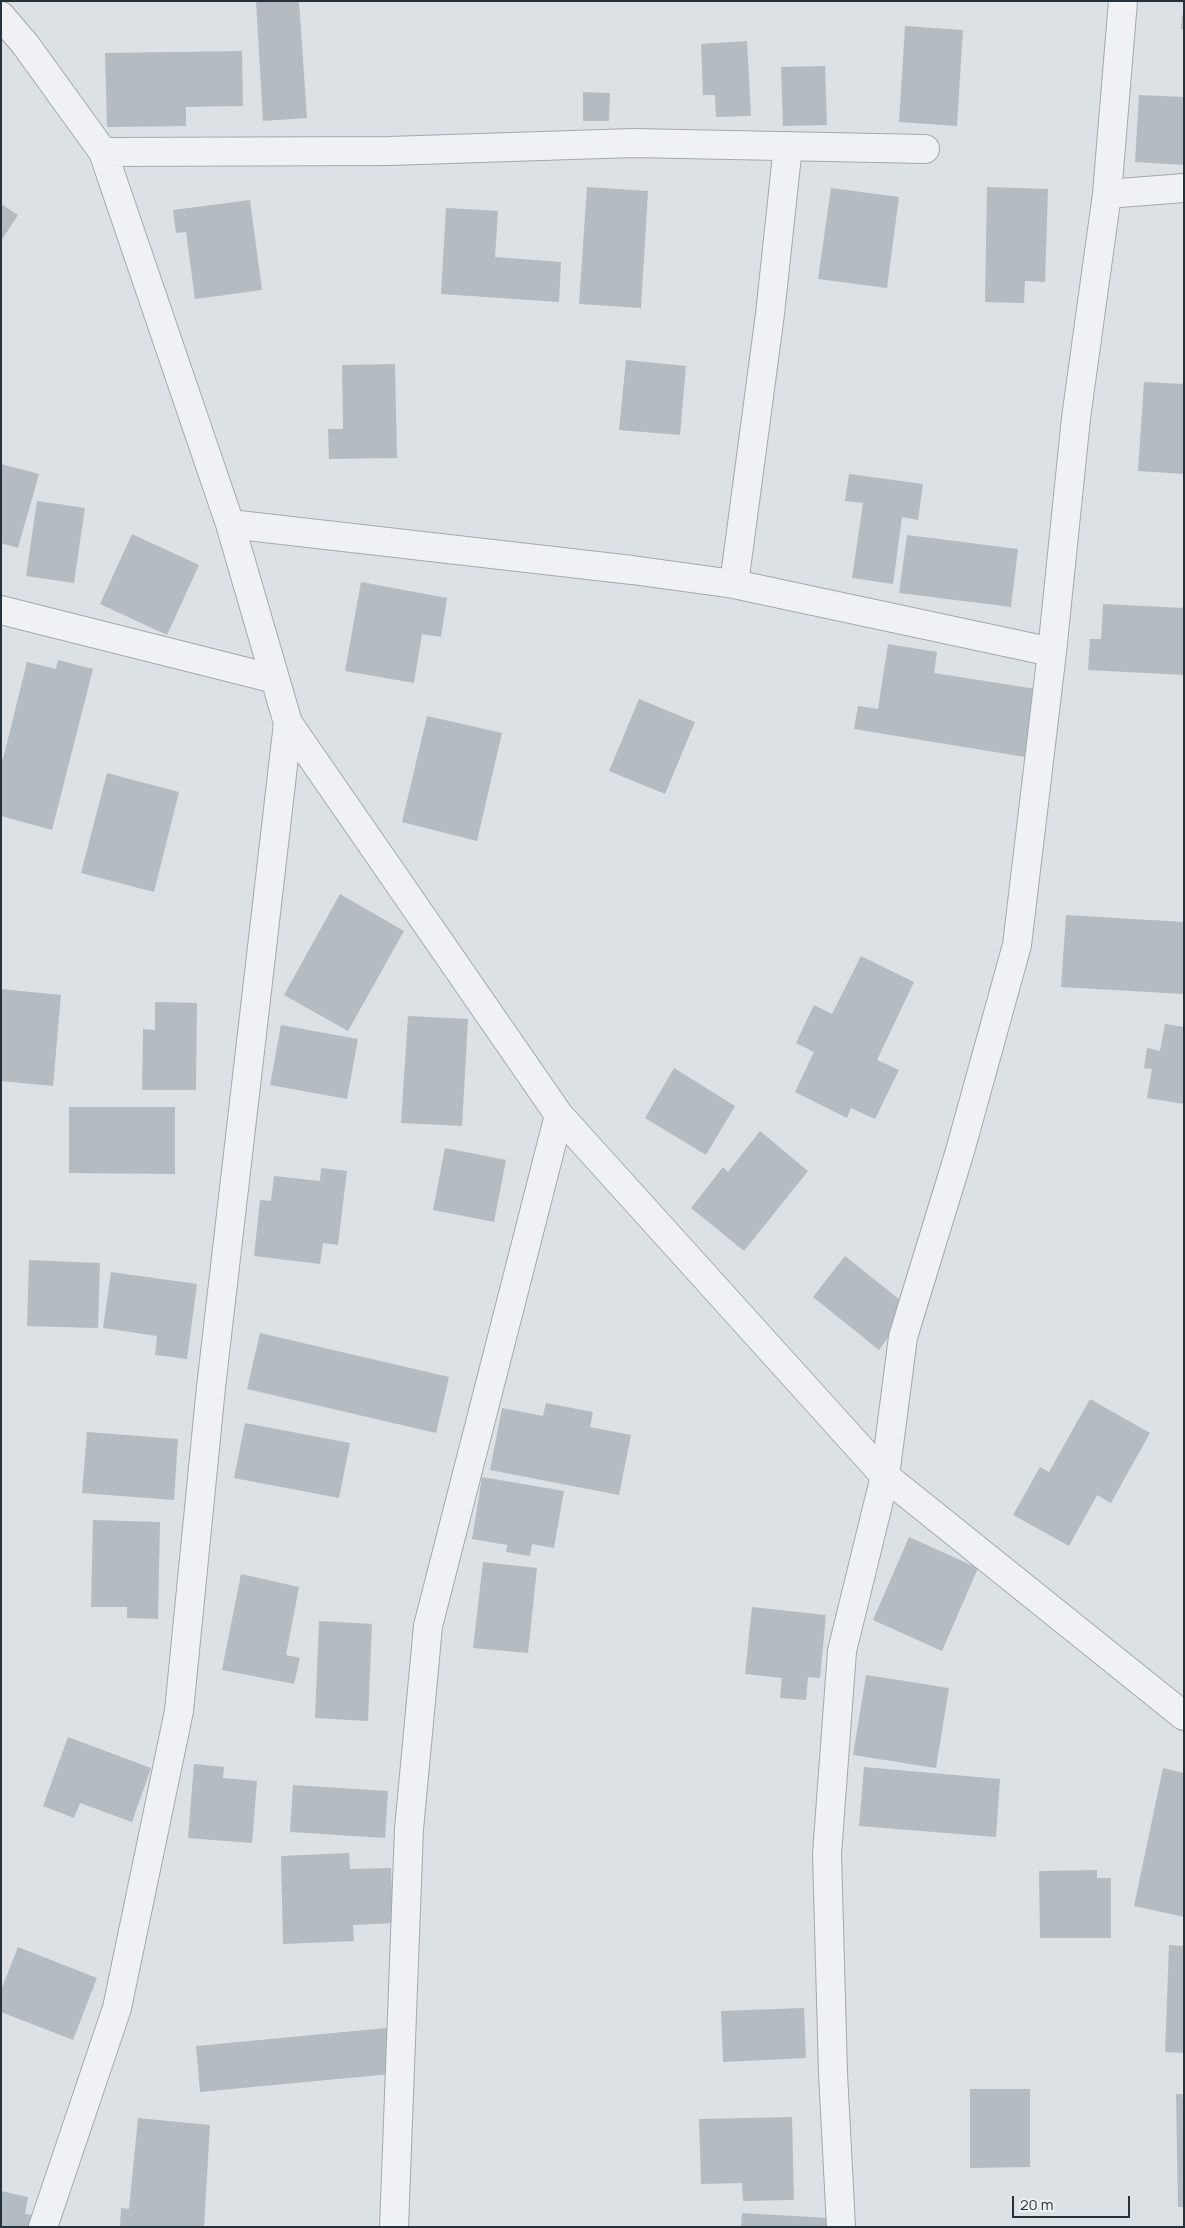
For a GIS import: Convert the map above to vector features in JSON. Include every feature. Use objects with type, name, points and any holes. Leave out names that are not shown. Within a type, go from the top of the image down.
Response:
[{"type":"street","points":[[840,2227],[833,2074],[827,1854],[842,1651],[885,1476],[903,1337],[960,1150],[1017,945],[1052,652],[1076,418],[1107,194],[1122,1]]},
{"type":"street","points":[[1,16],[26,44],[103,152],[230,524],[288,723],[559,1115],[885,1476],[1184,1716]]},
{"type":"street","points":[[103,152],[389,152],[633,143],[925,148]]},
{"type":"street","points":[[734,584],[770,314],[788,146]]},
{"type":"street","points":[[1107,194],[1184,188]]},
{"type":"street","points":[[230,524],[632,570],[734,584],[1052,652]]},
{"type":"street","points":[[1,610],[275,679]]},
{"type":"street","points":[[43,2227],[117,2008],[179,1712],[211,1387],[288,723]]},
{"type":"street","points":[[394,2227],[409,1829],[428,1626],[559,1115]]},
{"type":"building","points":[[256,1],[299,1],[307,118],[263,121]]},
{"type":"building","points":[[1182,15],[1184,15],[1184,29],[1181,29]]},
{"type":"building","points":[[905,26],[963,30],[957,126],[899,122]]},
{"type":"building","points":[[747,41],[751,116],[716,117],[715,95],[703,95],[701,44]]},
{"type":"building","points":[[242,51],[243,106],[186,107],[186,126],[107,127],[105,53]]},
{"type":"building","points":[[825,66],[827,125],[783,126],[781,67]]},
{"type":"building","points":[[583,92],[610,93],[609,121],[583,121]]},
{"type":"building","points":[[1139,95],[1184,97],[1184,165],[1135,162]]},
{"type":"building","points":[[587,187],[648,191],[641,308],[579,304]]},
{"type":"building","points":[[987,187],[1048,189],[1045,282],[1025,281],[1024,303],[985,302]]},
{"type":"building","points":[[831,188],[899,197],[887,288],[818,279]]},
{"type":"building","points":[[250,200],[262,290],[195,299],[186,232],[176,233],[173,210]]},
{"type":"building","points":[[1,204],[18,215],[1,241]]},
{"type":"building","points":[[446,208],[498,211],[495,257],[561,262],[559,302],[441,294]]},
{"type":"building","points":[[626,360],[686,366],[680,435],[619,430]]},
{"type":"building","points":[[395,364],[397,458],[329,459],[328,429],[343,429],[342,365]]},
{"type":"building","points":[[1144,382],[1184,384],[1184,474],[1138,471]]},
{"type":"building","points":[[1,464],[39,474],[18,548],[1,543]]},
{"type":"building","points":[[849,474],[923,484],[918,520],[902,517],[893,584],[852,578],[863,503],[845,501]]},
{"type":"building","points":[[37,501],[85,508],[74,583],[26,576]]},
{"type":"building","points":[[132,534],[199,565],[167,635],[100,604]]},
{"type":"building","points":[[907,535],[1018,549],[1011,607],[899,593]]},
{"type":"building","points":[[361,582],[447,598],[441,637],[422,634],[414,683],[345,671]]},
{"type":"building","points":[[1103,604],[1184,608],[1184,675],[1088,670],[1090,639],[1101,639]]},
{"type":"building","points":[[888,644],[937,652],[934,673],[1036,689],[1025,757],[854,729],[858,706],[878,709]]},
{"type":"building","points":[[58,660],[93,669],[52,830],[1,816],[1,758],[3,759],[27,662],[56,669]]},
{"type":"building","points":[[639,699],[695,722],[665,794],[609,771]]},
{"type":"building","points":[[427,716],[502,733],[477,841],[402,822]]},
{"type":"building","points":[[107,773],[179,792],[154,892],[81,873]]},
{"type":"building","points":[[340,894],[404,931],[348,1031],[284,995]]},
{"type":"building","points":[[1066,915],[1184,922],[1184,994],[1061,987]]},
{"type":"building","points":[[861,956],[914,982],[877,1060],[899,1070],[875,1119],[851,1108],[847,1118],[795,1092],[814,1052],[796,1043],[814,1005],[832,1014]]},
{"type":"building","points":[[1,989],[61,995],[53,1086],[1,1081]]},
{"type":"building","points":[[155,1002],[197,1003],[196,1090],[142,1090],[143,1029],[155,1030]]},
{"type":"building","points":[[408,1016],[468,1019],[462,1126],[401,1123]]},
{"type":"building","points":[[1165,1024],[1184,1027],[1184,1104],[1147,1098],[1152,1069],[1144,1068],[1147,1048],[1160,1051]]},
{"type":"building","points":[[281,1025],[358,1039],[347,1099],[270,1085]]},
{"type":"building","points":[[674,1068],[735,1106],[706,1155],[645,1118]]},
{"type":"building","points":[[69,1107],[175,1107],[175,1174],[69,1173]]},
{"type":"building","points":[[760,1131],[808,1171],[744,1251],[691,1208],[723,1167],[728,1172]]},
{"type":"building","points":[[445,1148],[506,1160],[494,1222],[433,1210]]},
{"type":"building","points":[[321,1168],[347,1171],[338,1245],[323,1243],[320,1264],[254,1256],[260,1200],[271,1201],[274,1176],[320,1181]]},
{"type":"building","points":[[845,1256],[910,1308],[879,1350],[813,1297]]},
{"type":"building","points":[[29,1260],[100,1263],[98,1328],[27,1326]]},
{"type":"building","points":[[111,1272],[197,1284],[187,1359],[155,1355],[157,1336],[103,1328]]},
{"type":"building","points":[[260,1333],[449,1377],[436,1433],[247,1389]]},
{"type":"building","points":[[1090,1399],[1150,1433],[1111,1503],[1097,1495],[1069,1546],[1013,1515],[1040,1467],[1049,1472]]},
{"type":"building","points":[[546,1403],[593,1412],[590,1427],[631,1435],[619,1495],[490,1470],[502,1408],[543,1416]]},
{"type":"building","points":[[245,1423],[350,1443],[339,1498],[234,1478]]},
{"type":"building","points":[[87,1432],[178,1439],[174,1500],[82,1493]]},
{"type":"building","points":[[482,1477],[564,1491],[554,1548],[532,1544],[530,1556],[506,1552],[507,1545],[472,1539]]},
{"type":"building","points":[[93,1520],[160,1522],[158,1619],[127,1618],[127,1607],[91,1607]]},
{"type":"building","points":[[909,1537],[978,1568],[942,1651],[873,1620]]},
{"type":"building","points":[[483,1562],[537,1568],[528,1653],[473,1648]]},
{"type":"building","points":[[241,1574],[299,1587],[286,1655],[300,1658],[294,1684],[222,1670]]},
{"type":"building","points":[[752,1607],[826,1615],[820,1678],[808,1677],[806,1700],[780,1698],[782,1678],[745,1674]]},
{"type":"building","points":[[319,1621],[372,1624],[368,1721],[315,1718]]},
{"type":"building","points":[[866,1675],[949,1688],[936,1768],[853,1755]]},
{"type":"building","points":[[68,1737],[151,1768],[132,1822],[80,1803],[74,1818],[43,1806]]},
{"type":"building","points":[[194,1764],[224,1767],[223,1778],[257,1781],[252,1843],[188,1838]]},
{"type":"building","points":[[864,1767],[1000,1779],[996,1837],[859,1826]]},
{"type":"building","points":[[1163,1768],[1184,1773],[1184,1917],[1134,1906]]},
{"type":"building","points":[[293,1785],[388,1791],[385,1838],[290,1832]]},
{"type":"building","points":[[349,1853],[350,1869],[391,1868],[393,1923],[353,1925],[354,1941],[283,1944],[281,1856]]},
{"type":"building","points":[[1097,1870],[1097,1878],[1111,1878],[1111,1938],[1040,1938],[1039,1871]]},
{"type":"building","points":[[1169,1945],[1184,1946],[1184,2053],[1165,2052]]},
{"type":"building","points":[[18,1947],[97,1978],[73,2040],[1,2012],[1,1990]]},
{"type":"building","points":[[804,2008],[806,2058],[723,2062],[721,2011]]},
{"type":"building","points":[[397,2027],[401,2073],[200,2092],[196,2046]]},
{"type":"building","points":[[970,2089],[1030,2089],[1030,2167],[970,2168]]},
{"type":"building","points":[[1176,2094],[1184,2094],[1184,2207],[1178,2207]]},
{"type":"building","points":[[792,2117],[794,2200],[743,2201],[742,2183],[701,2184],[699,2119]]},
{"type":"building","points":[[138,2118],[210,2125],[204,2227],[120,2227],[121,2208],[129,2209]]},
{"type":"building","points":[[1,2191],[28,2197],[25,2214],[32,2215],[30,2227],[1,2227]]},
{"type":"building","points":[[742,2213],[828,2218],[828,2227],[741,2227]]}]
